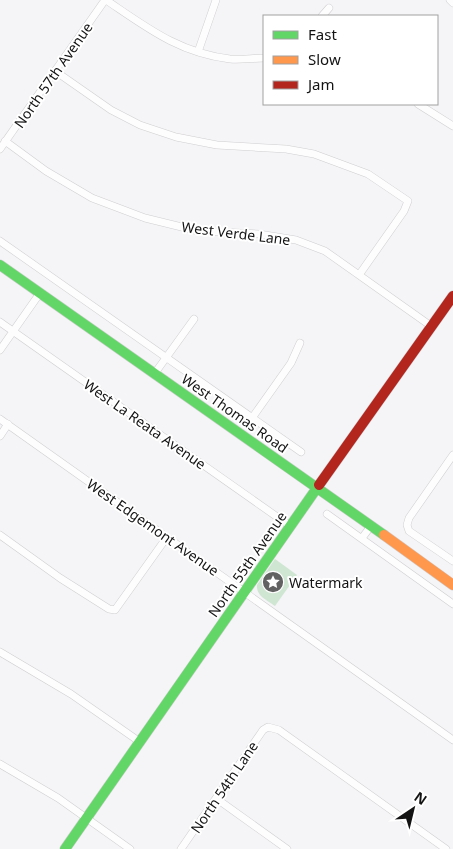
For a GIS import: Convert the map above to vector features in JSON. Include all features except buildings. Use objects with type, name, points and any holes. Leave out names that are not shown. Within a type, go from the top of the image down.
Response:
[{"type":"street","points":[[106,0],[172,43],[198,52],[230,59],[263,58]]},
{"type":"street","name":"North 57th Avenue","points":[[0,149],[106,0]]},
{"type":"street","points":[[198,52],[216,0]]},
{"type":"street","points":[[450,0],[453,3]]},
{"type":"street","points":[[323,15],[329,8]]},
{"type":"street","points":[[55,71],[112,110],[140,125],[176,137],[217,145],[286,148],[314,154],[368,174],[408,201],[404,211],[359,275]]},
{"type":"street","points":[[420,105],[453,126]]},
{"type":"street","name":"West Verde Lane","points":[[5,142],[46,171],[92,198],[145,218],[198,231],[259,234],[296,240],[325,251],[431,326]]},
{"type":"street","name":"West Thomas Road","points":[[0,241],[301,452]]},
{"type":"street","name":"West Thomas Road","points":[[0,264],[453,585]]},
{"type":"street","points":[[0,350],[40,293]]},
{"type":"street","name":"North 55th Avenue","points":[[65,849],[453,296]]},
{"type":"street","points":[[155,373],[194,319]]},
{"type":"street","name":"West La Reata Avenue","points":[[0,322],[290,526]]},
{"type":"street","points":[[252,418],[291,363],[300,343]]},
{"type":"street","name":"West Edgemont Avenue","points":[[0,419],[453,740]]},
{"type":"street","points":[[0,436],[8,424]]},
{"type":"street","points":[[453,455],[409,518],[407,525],[410,531],[453,562]]},
{"type":"street","points":[[326,514],[453,604]]},
{"type":"street","points":[[362,538],[371,526]]},
{"type":"street","points":[[0,536],[60,578],[115,610],[167,537]]},
{"type":"street","points":[[0,652],[71,694],[140,742]]},
{"type":"street","name":"North 54th Lane","points":[[181,849],[263,730],[268,727],[279,730],[446,849]]},
{"type":"street","points":[[0,764],[58,798],[130,849]]},
{"type":"street","points":[[217,799],[287,849]]},
{"type":"green space","points":[[275,559],[297,575],[275,606],[260,595],[257,585]]},
{"type":"traffic: fast","points":[[0,265],[384,535]]},
{"type":"traffic: fast","points":[[65,849],[319,485]]},
{"type":"traffic: slow","points":[[384,535],[453,585]]},
{"type":"traffic: jam","points":[[319,485],[453,296]]},
{"type":"place","name":"Watermark","points":[[273,582]]}]
